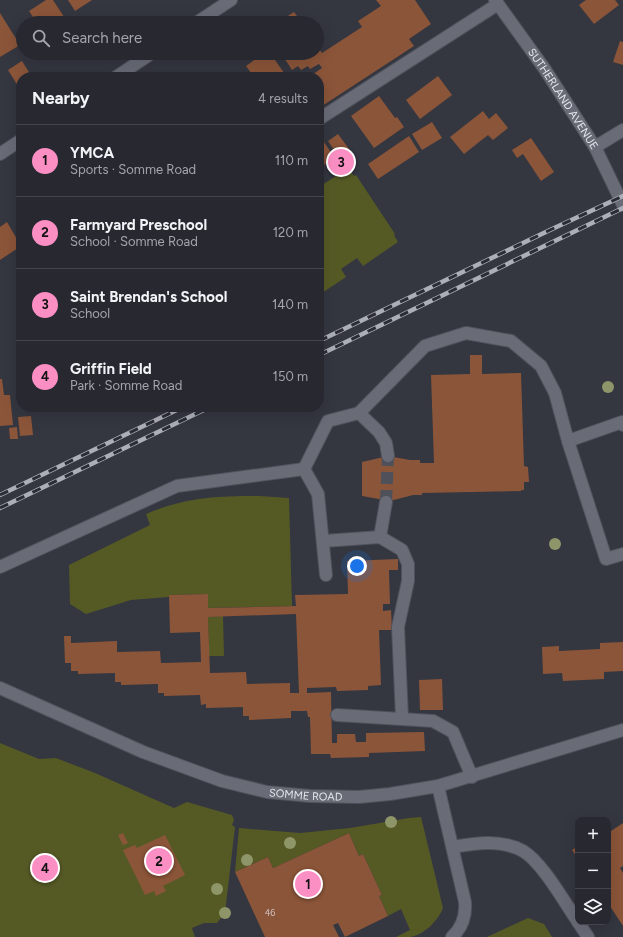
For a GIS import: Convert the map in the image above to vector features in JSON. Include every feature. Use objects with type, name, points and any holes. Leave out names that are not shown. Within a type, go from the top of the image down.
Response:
[{"type":"street","points":[[207,16],[231,0]]},
{"type":"street","points":[[324,116],[497,2]]},
{"type":"street","name":"SUTHERLAND AVENUE","points":[[497,2],[544,68],[595,147],[623,204]]},
{"type":"street","points":[[124,72],[142,60]]},
{"type":"street","points":[[595,147],[623,130]]},
{"type":"street","points":[[0,154],[16,143]]},
{"type":"street","points":[[304,469],[328,421],[359,413],[425,346],[466,333],[511,341],[540,366],[555,393],[568,441],[606,559],[623,554]]},
{"type":"street","points":[[359,413],[379,432],[386,443],[388,456]]},
{"type":"street","points":[[568,441],[622,422],[623,425]]},
{"type":"street","points":[[304,469],[318,494],[324,541],[326,575]]},
{"type":"street","points":[[0,567],[177,486],[304,469]]},
{"type":"street","points":[[380,537],[386,502]]},
{"type":"street","points":[[324,541],[380,537],[402,550],[408,564],[408,581],[398,626],[402,718]]},
{"type":"street","name":"SOMME ROAD","points":[[0,688],[143,752],[222,781],[267,792],[322,797],[359,797],[390,794],[438,786],[472,777],[623,730]]},
{"type":"street","points":[[337,715],[433,721],[453,732],[472,777]]},
{"type":"street","points":[[438,786],[466,910],[461,925],[452,937]]},
{"type":"street","points":[[453,848],[484,843],[499,843],[524,851],[539,865],[575,918]]},
{"type":"street","points":[[580,925],[588,937]]},
{"type":"green space","points":[[348,168],[354,176],[356,175],[395,234],[394,235],[398,242],[363,266],[357,258],[341,269],[346,277],[324,292],[324,184]]},
{"type":"green space","points":[[229,496],[289,498],[292,606],[208,608],[208,594],[169,595],[169,597],[131,600],[86,614],[70,604],[69,565],[150,525],[146,514],[161,508],[188,501]]},
{"type":"green space","points":[[223,616],[224,656],[209,656],[208,617]]},
{"type":"green space","points":[[0,743],[39,759],[56,758],[95,773],[174,808],[187,802],[232,815],[234,820],[232,825],[235,827],[225,913],[217,923],[204,923],[192,928],[195,937],[0,937]]},
{"type":"green space","points":[[421,817],[443,908],[438,918],[430,927],[415,936],[396,937],[410,930],[401,909],[388,916],[379,896],[382,895],[363,854],[359,856],[349,833],[273,868],[268,857],[235,872],[239,828],[300,833],[350,828]]},
{"type":"green space","points":[[528,918],[544,924],[552,937],[487,937]]},
{"type":"building","points":[[46,0],[53,0],[63,16],[32,16],[29,11]]},
{"type":"building","points":[[68,0],[92,0],[75,11]]},
{"type":"building","points":[[376,0],[415,0],[431,24],[409,39],[414,46],[324,105],[324,72],[316,72],[322,68],[319,64],[310,69],[308,66],[301,70],[298,66],[292,70],[286,60],[324,60],[324,52],[362,27],[358,21],[381,6]]},
{"type":"building","points":[[586,0],[615,0],[619,5],[594,24],[579,5]]},
{"type":"building","points":[[294,12],[297,16],[288,16]]},
{"type":"building","points":[[0,13],[16,39],[16,47],[0,57]]},
{"type":"building","points":[[620,41],[623,42],[623,65],[613,62]]},
{"type":"building","points":[[254,60],[275,60],[283,72],[250,72],[246,66]]},
{"type":"building","points":[[22,61],[29,72],[16,72],[16,83],[8,70]]},
{"type":"building","points":[[438,76],[452,95],[420,119],[406,100]]},
{"type":"building","points":[[379,96],[395,118],[397,117],[404,127],[374,148],[351,116]]},
{"type":"building","points":[[483,111],[489,119],[496,113],[508,128],[493,140],[488,135],[464,154],[450,137]]},
{"type":"building","points":[[432,122],[442,138],[422,150],[412,134]]},
{"type":"building","points":[[338,134],[349,149],[338,156],[328,141]]},
{"type":"building","points":[[409,136],[419,152],[378,179],[368,164]]},
{"type":"building","points":[[531,138],[554,172],[541,181],[523,154],[517,158],[512,150]]},
{"type":"building","points":[[324,142],[335,158],[324,165]]},
{"type":"building","points":[[7,222],[16,237],[16,249],[0,260],[0,227]]},
{"type":"building","points":[[470,355],[482,355],[482,374],[521,373],[524,466],[528,467],[529,482],[524,482],[524,490],[422,493],[422,495],[413,495],[390,501],[362,496],[362,462],[388,456],[410,460],[420,460],[420,463],[434,463],[431,375],[470,374]]},
{"type":"building","points":[[0,379],[2,379],[4,395],[10,395],[13,425],[0,426]]},
{"type":"building","points":[[31,416],[33,435],[20,436],[18,417]]},
{"type":"building","points":[[17,427],[18,439],[10,439],[9,428]]},
{"type":"building","points":[[398,559],[398,570],[389,570],[390,604],[383,604],[383,611],[391,610],[392,630],[379,630],[381,685],[368,686],[368,690],[337,691],[336,687],[307,688],[307,693],[331,692],[332,743],[337,743],[337,734],[355,734],[356,742],[366,742],[366,733],[424,732],[425,751],[369,753],[369,757],[331,758],[330,754],[311,754],[310,717],[308,717],[307,711],[291,711],[291,718],[249,720],[249,716],[243,716],[243,707],[206,708],[206,704],[201,705],[200,695],[164,696],[164,693],[158,693],[158,684],[121,685],[121,682],[115,682],[115,673],[78,674],[78,671],[71,671],[71,663],[65,663],[64,636],[71,636],[71,643],[117,641],[117,652],[160,651],[161,663],[201,662],[200,632],[170,633],[169,595],[208,594],[208,608],[296,606],[295,595],[348,594],[347,561]],"holes":[[[296,614],[299,693],[290,693],[290,683],[247,684],[246,672],[210,673],[208,617]]]},
{"type":"building","points":[[623,642],[623,671],[604,672],[604,679],[563,681],[562,673],[543,674],[542,647],[559,646],[559,651],[600,649],[600,643]]},
{"type":"building","points":[[442,679],[443,710],[420,710],[419,680]]},
{"type":"building","points":[[623,823],[623,866],[620,868],[623,873],[623,926],[611,908],[611,831]]},
{"type":"building","points":[[123,833],[128,843],[123,845],[118,835]]},
{"type":"building","points":[[349,833],[359,856],[363,854],[382,895],[379,896],[388,916],[345,937],[338,923],[333,925],[339,937],[265,937],[235,872],[268,857],[273,868]]},
{"type":"building","points":[[165,835],[185,875],[163,886],[166,891],[156,896],[154,891],[145,895],[123,850],[135,845],[137,848]]},
{"type":"tunnel","points":[[386,502],[388,456]]},
{"type":"railway","points":[[324,339],[623,196]]},
{"type":"railway","points":[[324,353],[623,208]]},
{"type":"railway","points":[[0,495],[173,412]]},
{"type":"railway","points":[[0,508],[200,412]]},
{"type":"place","name":"Saint Brendan's School","points":[[341,162]]},
{"type":"place","name":"Farmyard Preschool","points":[[159,861]]},
{"type":"place","name":"Griffin Field","points":[[45,868]]},
{"type":"place","name":"YMCA","points":[[308,884]]}]
